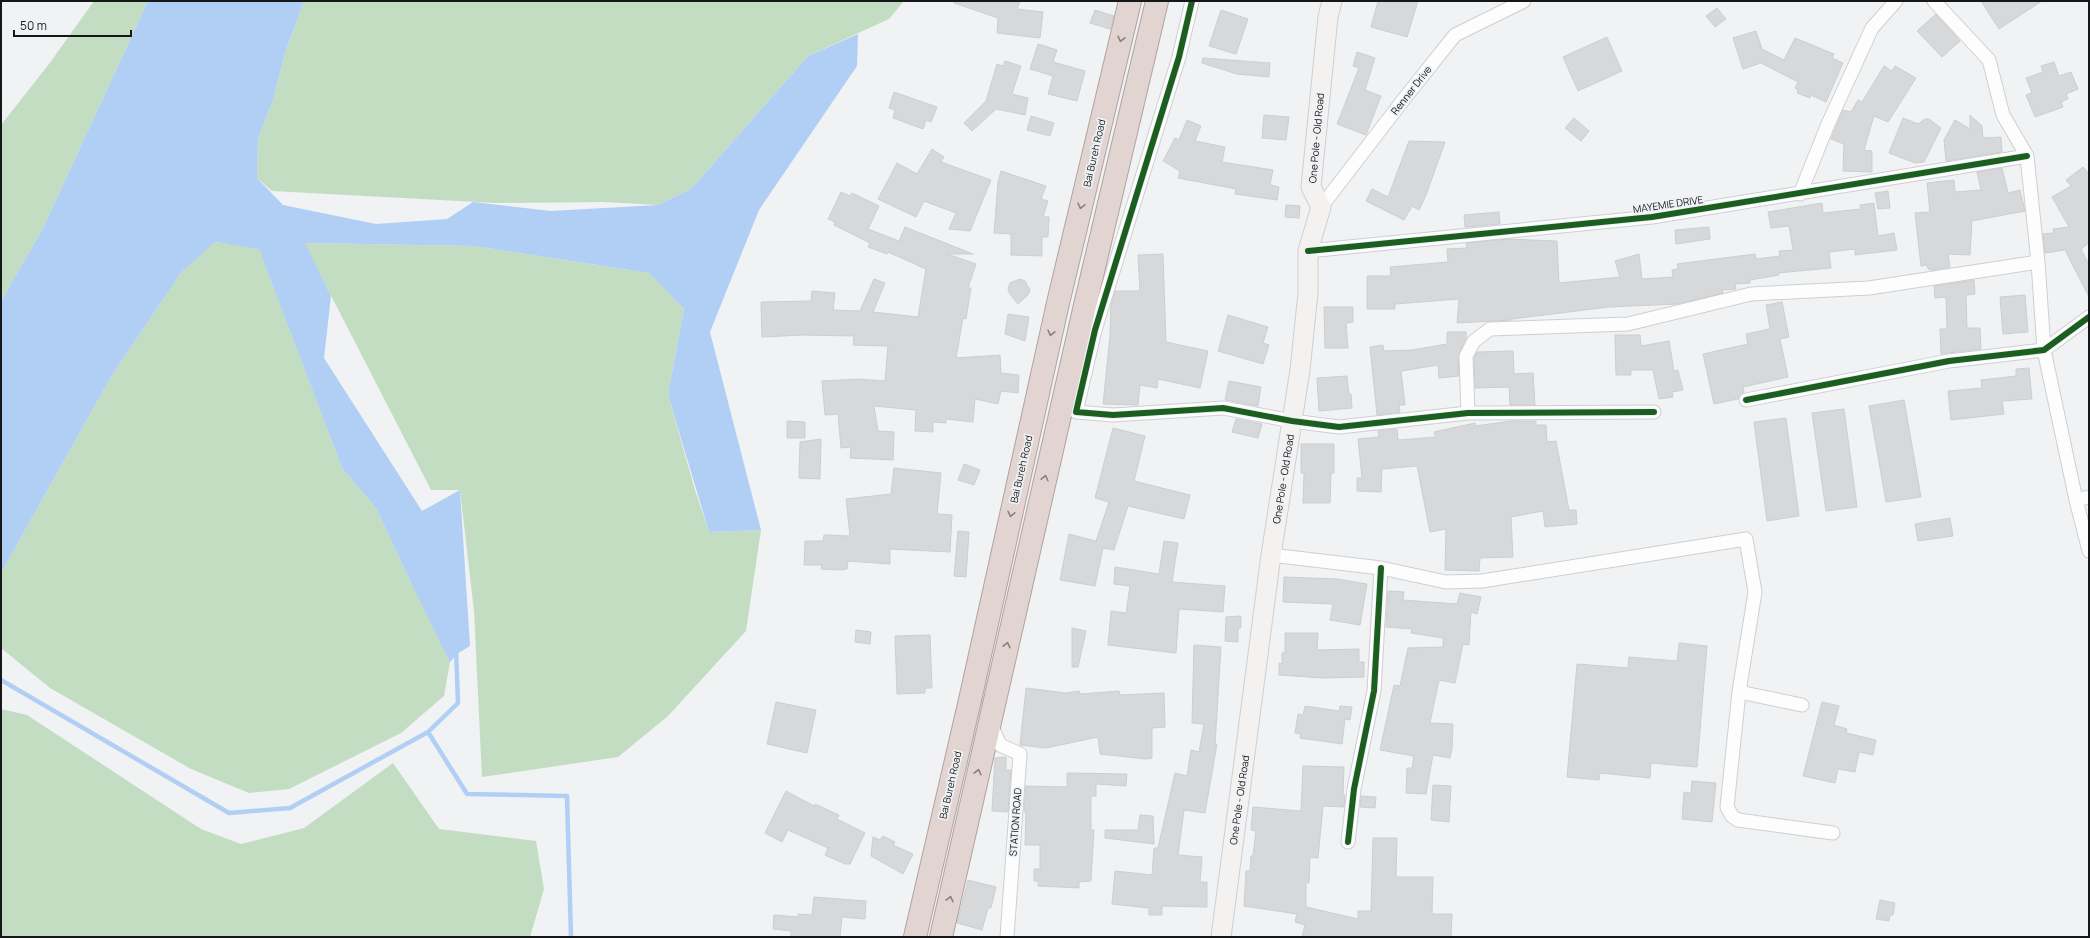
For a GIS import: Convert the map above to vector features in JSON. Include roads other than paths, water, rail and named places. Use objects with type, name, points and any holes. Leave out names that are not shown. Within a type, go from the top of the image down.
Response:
[{"type":"highway","name":"Bai Bureh Road","points":[[915,937],[970,700],[1056,310],[1130,1]]},
{"type":"highway","points":[[941,937],[1156,1]]},
{"type":"street","points":[[1192,1],[1179,57],[1095,330],[1076,412],[1113,415],[1223,408],[1292,421],[1340,427],[1468,413],[1654,412]]},
{"type":"street","name":"One Pole - Old Road","points":[[1221,937],[1272,555],[1300,370],[1306,317],[1308,251],[1321,207],[1311,187],[1328,17],[1332,1]]},
{"type":"street","name":"Renner Drive","points":[[1321,207],[1404,98],[1455,35],[1524,1]]},
{"type":"street","points":[[1800,194],[1828,124],[1872,28],[1896,1]]},
{"type":"street","points":[[1934,1],[1990,60],[2003,114],[2027,156],[2038,262],[2044,350],[2076,500],[2089,551]]},
{"type":"street","name":"MAYEMIE DRIVE","points":[[1308,251],[1652,217],[2027,156]]},
{"type":"street","points":[[1468,413],[1466,356],[1474,341],[1490,329],[1628,324],[1751,294],[1869,288],[2038,262]]},
{"type":"street","points":[[1746,400],[1949,361],[2044,350],[2089,317]]},
{"type":"street","points":[[2076,500],[2089,497]]},
{"type":"street","points":[[1272,555],[1381,568],[1446,582],[1482,582],[1746,539],[1755,592],[1739,692],[1727,807],[1732,816],[1738,820],[1833,833]]},
{"type":"street","points":[[1348,842],[1354,789],[1374,691],[1381,568]]},
{"type":"street","points":[[1739,692],[1802,704]]},
{"type":"street","name":"STATION ROAD","points":[[990,721],[1000,745],[1020,754],[1007,937]]},
{"type":"water","points":[[148,1],[304,1],[286,50],[273,100],[258,138],[257,178],[283,205],[376,224],[447,219],[473,202],[550,211],[658,205],[692,188],[808,56],[858,34],[857,66],[759,210],[710,332],[761,530],[709,532],[668,395],[684,309],[649,273],[474,246],[305,243],[331,296],[324,358],[422,511],[460,490],[470,646],[457,654],[450,662],[376,508],[342,468],[259,249],[215,242],[181,273],[112,375],[1,573],[1,301],[42,230]]},
{"type":"waterway","points":[[1,680],[229,813],[290,808],[428,732],[458,703],[456,649]]},
{"type":"waterway","points":[[428,732],[467,794],[567,796],[571,937]]}]
